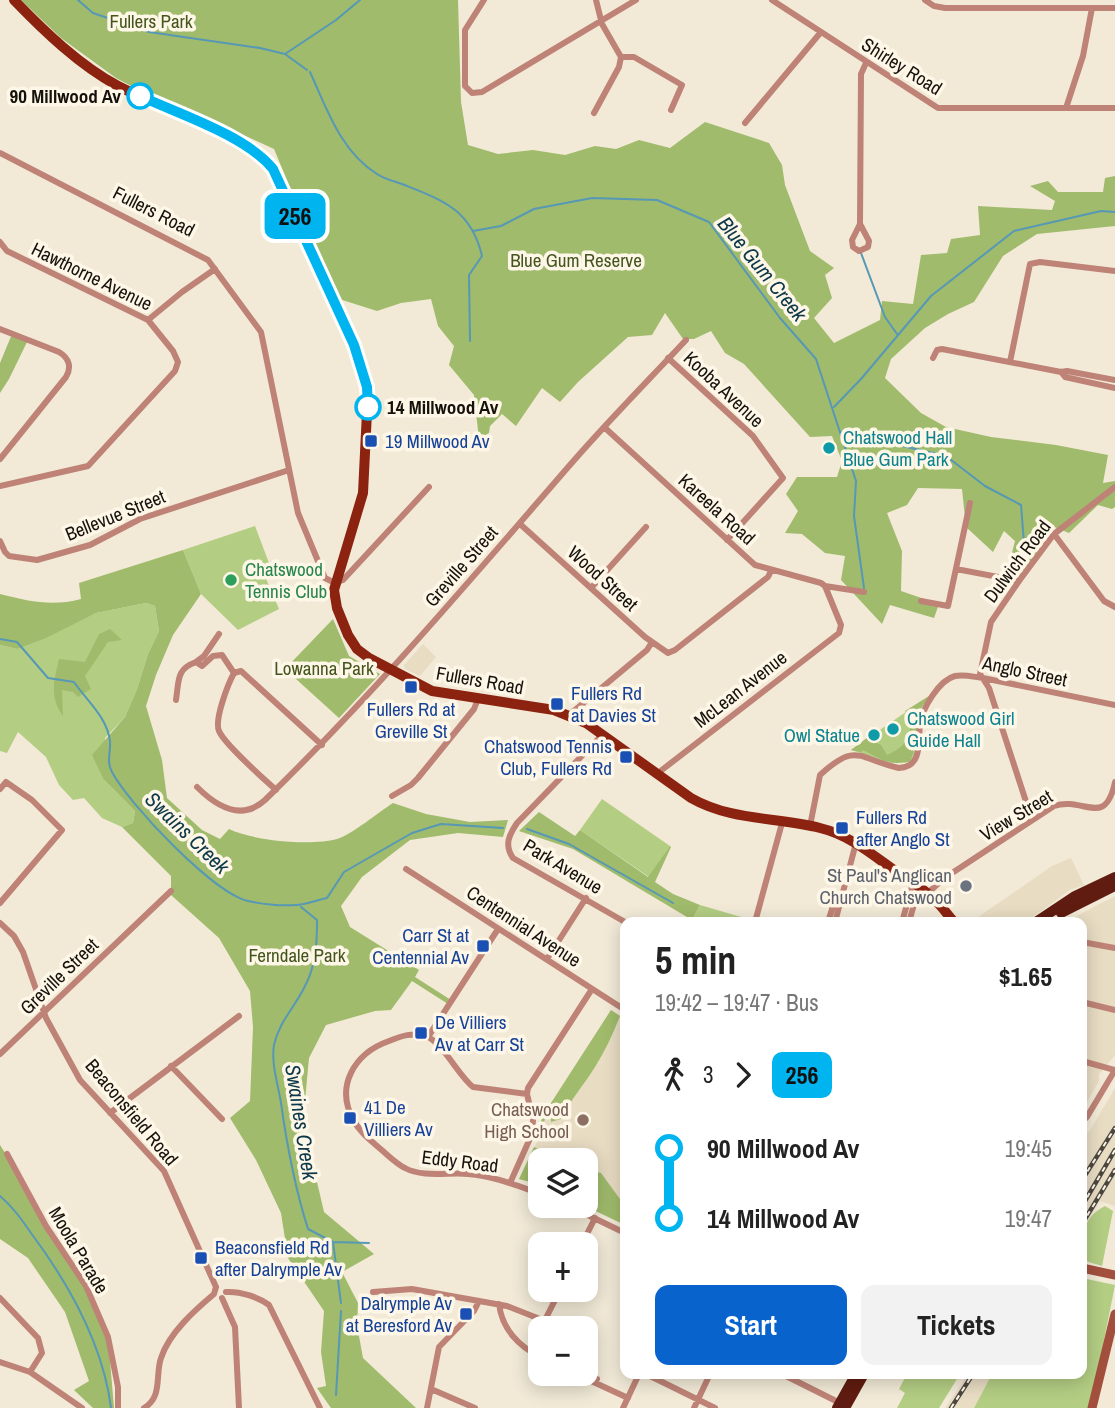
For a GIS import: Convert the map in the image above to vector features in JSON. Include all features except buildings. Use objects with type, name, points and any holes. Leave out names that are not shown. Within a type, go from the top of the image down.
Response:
[{"type":"highway","points":[[1044,917],[1075,896],[1115,877]]},
{"type":"highway","points":[[1056,917],[1074,905],[1115,886]]},
{"type":"highway","points":[[841,1406],[854,1379]]},
{"type":"highway","points":[[841,1406],[860,1379]]},
{"type":"main road","points":[[14,0],[54,38],[105,78],[242,142],[263,158],[277,175],[354,345],[368,392],[363,494],[335,583]]},
{"type":"main road","name":"Fullers Road","points":[[335,583],[335,600],[353,643],[365,656],[432,691],[554,710],[569,715],[658,773],[691,798],[709,807],[836,833],[856,843],[920,887],[950,917]]},
{"type":"street","points":[[484,0],[465,30],[465,86],[472,93],[482,92],[636,0]]},
{"type":"street","points":[[594,113],[619,67],[621,57],[601,21],[596,0]]},
{"type":"street","name":"Shirley Road","points":[[772,0],[937,108],[1115,108]]},
{"type":"street","points":[[925,0],[934,6],[945,8],[1115,8]]},
{"type":"street","points":[[1066,108],[1083,56],[1092,8]]},
{"type":"street","points":[[745,123],[821,32]]},
{"type":"street","points":[[621,57],[634,57],[682,85],[671,110]]},
{"type":"street","points":[[860,225],[861,74],[866,63]]},
{"type":"street","name":"Fullers Road","points":[[0,154],[206,257],[261,332],[298,513],[322,574],[335,583]]},
{"type":"street","name":"Hawthorne Avenue","points":[[0,242],[7,251],[148,320],[173,351],[178,362],[175,371],[88,466],[0,486]]},
{"type":"street","points":[[1010,362],[1030,264],[1040,262],[1115,271]]},
{"type":"street","points":[[148,320],[182,292],[215,270]]},
{"type":"street","points":[[0,329],[59,352],[67,358],[70,367],[66,377],[0,459]]},
{"type":"street","name":"Greville Street","points":[[197,787],[225,808],[239,811],[256,809],[322,745],[391,670],[604,427],[685,340]]},
{"type":"street","points":[[933,358],[937,350],[942,349],[1115,380]]},
{"type":"street","name":"Kooba Avenue","points":[[668,358],[753,436],[783,478],[727,540]]},
{"type":"street","points":[[1061,372],[1065,377],[1115,388]]},
{"type":"street","name":"Kareela Road","points":[[604,427],[755,565],[825,586],[864,592]]},
{"type":"street","name":"Bellevue Street","points":[[0,541],[9,556],[37,560],[90,545],[140,519],[289,470]]},
{"type":"street","points":[[335,583],[343,580],[429,487]]},
{"type":"street","name":"Dulwich Road","points":[[983,678],[980,674],[991,622],[1019,581],[1054,534],[1115,487]]},
{"type":"street","points":[[921,601],[948,606],[970,503]]},
{"type":"street","name":"Wood Street","points":[[520,524],[652,642],[668,653],[768,576],[771,570]]},
{"type":"street","points":[[591,588],[646,527]]},
{"type":"street","points":[[1054,534],[1104,601],[1115,607]]},
{"type":"street","points":[[956,569],[1019,581]]},
{"type":"street","name":"McLean Avenue","points":[[658,773],[839,633],[841,625],[825,586]]},
{"type":"street","points":[[176,700],[180,674],[184,667],[204,656],[219,634]]},
{"type":"street","points":[[569,715],[647,650],[652,642]]},
{"type":"street","points":[[196,662],[202,666],[213,656],[222,654],[234,673]]},
{"type":"street","points":[[234,673],[241,671],[322,745]]},
{"type":"street","points":[[234,673],[225,695],[218,724],[219,731],[246,762],[276,790]]},
{"type":"street","name":"Anglo Street","points":[[810,826],[820,775],[846,754],[855,754],[899,768],[907,768],[915,760],[919,751],[920,722],[935,693],[949,678],[983,678],[1115,705]]},
{"type":"street","points":[[983,678],[989,688],[1032,820]]},
{"type":"street","points":[[392,796],[418,778],[474,709],[478,699]]},
{"type":"street","name":"Park Avenue","points":[[602,735],[517,823],[508,841],[508,850],[513,858],[620,919]]},
{"type":"street","points":[[0,789],[6,782],[33,800],[62,830],[0,903]]},
{"type":"street","name":"View Street","points":[[920,887],[943,879],[1061,804],[1102,808],[1109,801],[1115,782]]},
{"type":"street","points":[[756,917],[782,823]]},
{"type":"street","points":[[836,917],[856,843]]},
{"type":"street","name":"Centennial Avenue","points":[[406,869],[620,1007]]},
{"type":"street","points":[[905,917],[920,887]]},
{"type":"street","points":[[911,917],[920,887]]},
{"type":"street","name":"Greville Street","points":[[0,1054],[171,891]]},
{"type":"street","points":[[547,959],[586,898]]},
{"type":"street","points":[[830,917],[834,903]]},
{"type":"street","name":"Beaconsfield Road","points":[[0,923],[14,936],[23,952],[44,1012],[80,1080],[163,1171],[215,1291]]},
{"type":"street","points":[[498,929],[428,1037],[473,1087],[527,1094]]},
{"type":"street","points":[[1087,943],[1115,948]]},
{"type":"street","points":[[510,1183],[532,1135],[533,1120],[528,1088],[592,989]]},
{"type":"street","points":[[1087,1003],[1115,1010]]},
{"type":"street","points":[[110,1113],[240,1016]]},
{"type":"street","name":"Eddy Road","points":[[428,1037],[416,1034],[400,1037],[380,1044],[357,1060],[352,1069],[347,1094],[353,1119],[363,1133],[406,1169],[426,1173],[468,1174],[528,1189]]},
{"type":"street","points":[[1087,1062],[1115,1070],[1087,1115]]},
{"type":"street","points":[[172,1066],[222,1119]]},
{"type":"street","name":"Moola Parade","points":[[7,1154],[46,1226],[86,1286],[108,1337],[118,1387],[118,1408]]},
{"type":"street","points":[[588,1232],[595,1218],[620,1230]]},
{"type":"street","points":[[1087,1270],[1115,1275]]},
{"type":"street","points":[[144,1408],[150,1404],[159,1385],[160,1358],[174,1334],[222,1287],[235,1327],[239,1408]]},
{"type":"street","points":[[373,1292],[412,1289],[514,1307],[534,1316]]},
{"type":"street","points":[[224,1295],[232,1291],[270,1305],[320,1408]]},
{"type":"street","points":[[0,1298],[38,1338],[42,1353],[30,1372]]},
{"type":"street","points":[[427,1408],[441,1343],[474,1311],[479,1301]]},
{"type":"street","points":[[499,1304],[500,1315],[519,1344],[528,1349]]},
{"type":"street","points":[[1092,1408],[1115,1314]]},
{"type":"street","points":[[0,1362],[30,1372],[82,1408]]},
{"type":"street","points":[[623,1408],[637,1379]]},
{"type":"street","points":[[656,1379],[715,1408]]},
{"type":"street","points":[[694,1408],[708,1379]]},
{"type":"street","points":[[791,1379],[841,1406]]},
{"type":"street","points":[[598,1384],[628,1398]]},
{"type":"street","points":[[431,1389],[475,1408]]},
{"type":"shaded area","points":[[423,644],[436,657],[420,676],[405,669],[404,665]]},
{"type":"shaded area","points":[[1071,858],[1084,885],[1070,890],[1033,917],[978,917],[1052,866]]},
{"type":"shaded area","points":[[1115,896],[1115,1055],[1099,1074],[1099,1081],[1087,1102],[1087,917],[1075,917]]},
{"type":"shaded area","name":"Chatswood High School","points":[[611,1010],[620,1016],[620,1223],[598,1212],[598,1148],[534,1148],[540,1136],[542,1117]]},
{"type":"shaded area","points":[[1115,1088],[1115,1206],[1100,1201],[1087,1222],[1087,1132]]},
{"type":"shaded area","name":"Chatswood High School","points":[[528,1161],[528,1181],[519,1179]]},
{"type":"shaded area","points":[[965,1379],[989,1379],[974,1408],[945,1408]]},
{"type":"green space","points":[[21,0],[458,0],[461,102],[468,145],[498,154],[533,150],[565,155],[595,146],[616,149],[639,140],[670,148],[705,122],[769,143],[782,165],[785,185],[810,251],[834,268],[825,275],[832,298],[814,318],[834,343],[880,320],[882,301],[913,304],[921,255],[947,253],[951,239],[980,235],[978,206],[1052,210],[1055,201],[1030,186],[1048,181],[1058,192],[1103,192],[1105,178],[1115,176],[1115,226],[1037,234],[1003,256],[974,302],[925,328],[891,359],[885,378],[921,413],[946,427],[991,437],[1108,455],[1103,483],[1115,481],[1115,507],[1112,509],[1098,505],[1069,533],[1052,526],[1021,583],[1007,572],[1015,541],[1004,531],[993,552],[966,527],[962,489],[918,488],[907,505],[887,513],[902,551],[901,591],[939,604],[934,618],[890,605],[882,624],[841,580],[845,556],[825,553],[802,534],[785,533],[798,511],[786,494],[797,477],[837,477],[842,461],[832,436],[810,437],[744,364],[725,353],[711,331],[694,339],[683,339],[665,313],[652,335],[628,337],[560,402],[542,388],[516,426],[502,414],[490,426],[489,433],[479,439],[474,395],[449,365],[454,346],[438,326],[431,299],[401,303],[377,311],[336,298],[274,149],[160,101],[116,78],[61,38]]},
{"type":"green space","points":[[12,334],[28,340],[0,393],[0,363]]},
{"type":"green space","name":"Chatswood Tennis Club","points":[[255,526],[269,563],[261,567],[279,609],[238,630],[201,594],[183,550]]},
{"type":"green space","name":"Ferndale Park","points":[[183,550],[201,594],[173,635],[146,706],[162,760],[167,798],[202,830],[220,839],[229,829],[267,839],[326,841],[350,833],[393,803],[426,814],[470,822],[508,820],[503,837],[458,833],[410,840],[362,877],[341,906],[350,927],[419,970],[415,977],[451,1000],[448,1004],[412,981],[391,1010],[375,1011],[326,1025],[309,1058],[303,1122],[324,1212],[374,1254],[342,1272],[358,1303],[357,1325],[363,1358],[416,1408],[331,1408],[317,1388],[326,1386],[321,1352],[324,1311],[288,1258],[281,1213],[256,1160],[230,1118],[250,1101],[253,1027],[250,991],[219,938],[171,895],[171,876],[122,827],[133,823],[135,811],[104,780],[92,755],[125,717],[137,689],[148,654],[159,631],[155,606],[146,603],[96,613],[17,649],[0,645],[0,594],[50,603],[81,599],[79,583]]},
{"type":"green space","points":[[146,603],[155,606],[159,631],[125,717],[105,738],[104,780],[135,811],[133,823],[122,827],[102,818],[84,798],[73,800],[59,785],[46,757],[18,732],[7,753],[0,751],[0,645],[17,649],[96,613]]},
{"type":"green space","name":"Lowanna Park","points":[[333,619],[349,656],[380,674],[339,718],[285,669]]},
{"type":"green space","points":[[110,629],[122,640],[108,642],[85,676],[91,689],[78,697],[73,692],[62,690],[63,716],[54,695],[59,659],[85,662],[99,634]]},
{"type":"green space","points":[[929,696],[920,710],[915,753],[910,762],[892,763],[851,750]]},
{"type":"green space","points":[[929,696],[920,710],[918,739],[910,762],[884,761],[863,750],[851,750],[872,734],[874,742],[881,745],[887,755],[900,747],[910,732],[905,711]]},
{"type":"green space","points":[[602,799],[670,846],[649,877],[580,830]]},
{"type":"green space","points":[[539,812],[575,836],[580,830],[648,877],[670,846],[655,882],[673,894],[700,905],[694,917],[687,917],[573,849],[519,831]]},
{"type":"green space","points":[[700,905],[741,917],[694,917]]},
{"type":"green space","points":[[611,1010],[620,1016],[595,1067],[561,1119],[551,1122],[551,1116],[546,1116],[544,1122],[541,1122],[542,1117]]},
{"type":"green space","points":[[0,1145],[16,1170],[25,1191],[86,1286],[108,1337],[114,1408],[93,1408],[74,1390],[89,1381],[65,1312],[28,1258],[0,1239]]},
{"type":"green space","points":[[528,1160],[528,1181],[519,1179]]},
{"type":"green space","points":[[598,1172],[620,1199],[620,1223],[598,1212]]},
{"type":"green space","points":[[1105,1206],[1113,1211],[1102,1266],[1087,1262],[1087,1224],[1098,1210]]},
{"type":"green space","points":[[1087,1279],[1115,1285],[1089,1408],[974,1408],[989,1379],[1087,1379]]},
{"type":"green space","points":[[904,1379],[957,1379],[939,1408],[897,1408],[905,1393],[899,1389]]},
{"type":"waterway","name":"Blue Gum Creek","points":[[78,0],[93,13],[149,32],[285,54],[307,70]]},
{"type":"waterway","points":[[285,54],[336,20],[360,0]]},
{"type":"waterway","name":"Blue Gum Creek","points":[[310,72],[336,129],[364,165],[383,177],[442,201],[453,208],[470,227],[482,256],[469,275],[470,341]]},
{"type":"waterway","name":"Blue Gum Creek","points":[[473,231],[501,226],[534,209],[592,198],[657,200],[709,222],[780,318],[816,359],[856,481],[854,516],[864,588]]},
{"type":"waterway","points":[[834,407],[931,296],[1014,231],[1101,211],[1115,212]]},
{"type":"waterway","points":[[861,253],[885,317],[897,334]]},
{"type":"waterway","points":[[842,432],[946,456],[985,486],[1021,505],[1025,555]]},
{"type":"waterway","name":"Swains Creek","points":[[0,639],[17,642],[48,678],[74,682],[105,724],[110,741],[110,768],[135,805],[173,846],[214,882],[248,901],[290,905],[327,898],[344,872],[412,833],[441,824],[503,828]]},
{"type":"waterway","points":[[527,829],[569,844],[673,903]]},
{"type":"waterway","name":"Swaines Creek","points":[[301,907],[317,920],[315,955],[308,980],[276,1037],[274,1067],[303,1214],[308,1229],[333,1242],[341,1303]]},
{"type":"waterway","points":[[0,1196],[24,1223],[71,1294],[92,1338],[107,1384],[111,1408]]},
{"type":"waterway","points":[[333,1242],[369,1243]]},
{"type":"waterway","name":"Swaines Creek","points":[[336,1395],[341,1311]]},
{"type":"railway","points":[[1087,1172],[1115,1128]]},
{"type":"railway","points":[[1087,1198],[1115,1150]]},
{"type":"railway","points":[[1087,1216],[1115,1170]]},
{"type":"railway","points":[[951,1408],[970,1379]]},
{"type":"bus line","name":"256","points":[[140,96],[242,142],[258,153],[273,169],[354,345],[367,387],[368,407]]},
{"type":"place","name":"90 Millwood Av","points":[[140,96]]},
{"type":"place","name":"14 Millwood Av","points":[[368,407]]},
{"type":"place","name":"19 Millwood Av","points":[[371,441]]},
{"type":"place","name":"Chatswood Hall Blue Gum Park","points":[[829,448]]},
{"type":"place","name":"Chatswood Tennis Club","points":[[231,580]]},
{"type":"place","name":"Fullers Rd at Greville St","points":[[411,687]]},
{"type":"place","name":"Fullers Rd at Davies St","points":[[557,704]]},
{"type":"place","name":"Chatswood Girl Guide Hall","points":[[893,729]]},
{"type":"place","name":"Owl Statue","points":[[874,735]]},
{"type":"place","name":"Chatswood Tennis Club, Fullers Rd","points":[[626,757]]},
{"type":"place","name":"Fullers Rd after Anglo St","points":[[842,828]]},
{"type":"place","name":"St Paul's Anglican Church Chatswood","points":[[966,886]]},
{"type":"place","name":"Carr St at Centennial Av","points":[[483,946]]},
{"type":"place","name":"De Villiers Av at Carr St","points":[[421,1033]]},
{"type":"place","name":"41 De Villiers Av","points":[[350,1118]]},
{"type":"place","name":"Chatswood High School","points":[[583,1120]]},
{"type":"place","name":"Beaconsfield Rd after Dalrymple Av","points":[[201,1258]]},
{"type":"place","name":"Dalrymple Av at Beresford Av","points":[[466,1314]]},
{"type":"park label","name":"Fullers Park","points":[[151,21]]},
{"type":"park label","name":"Blue Gum Reserve","points":[[576,260]]}]
